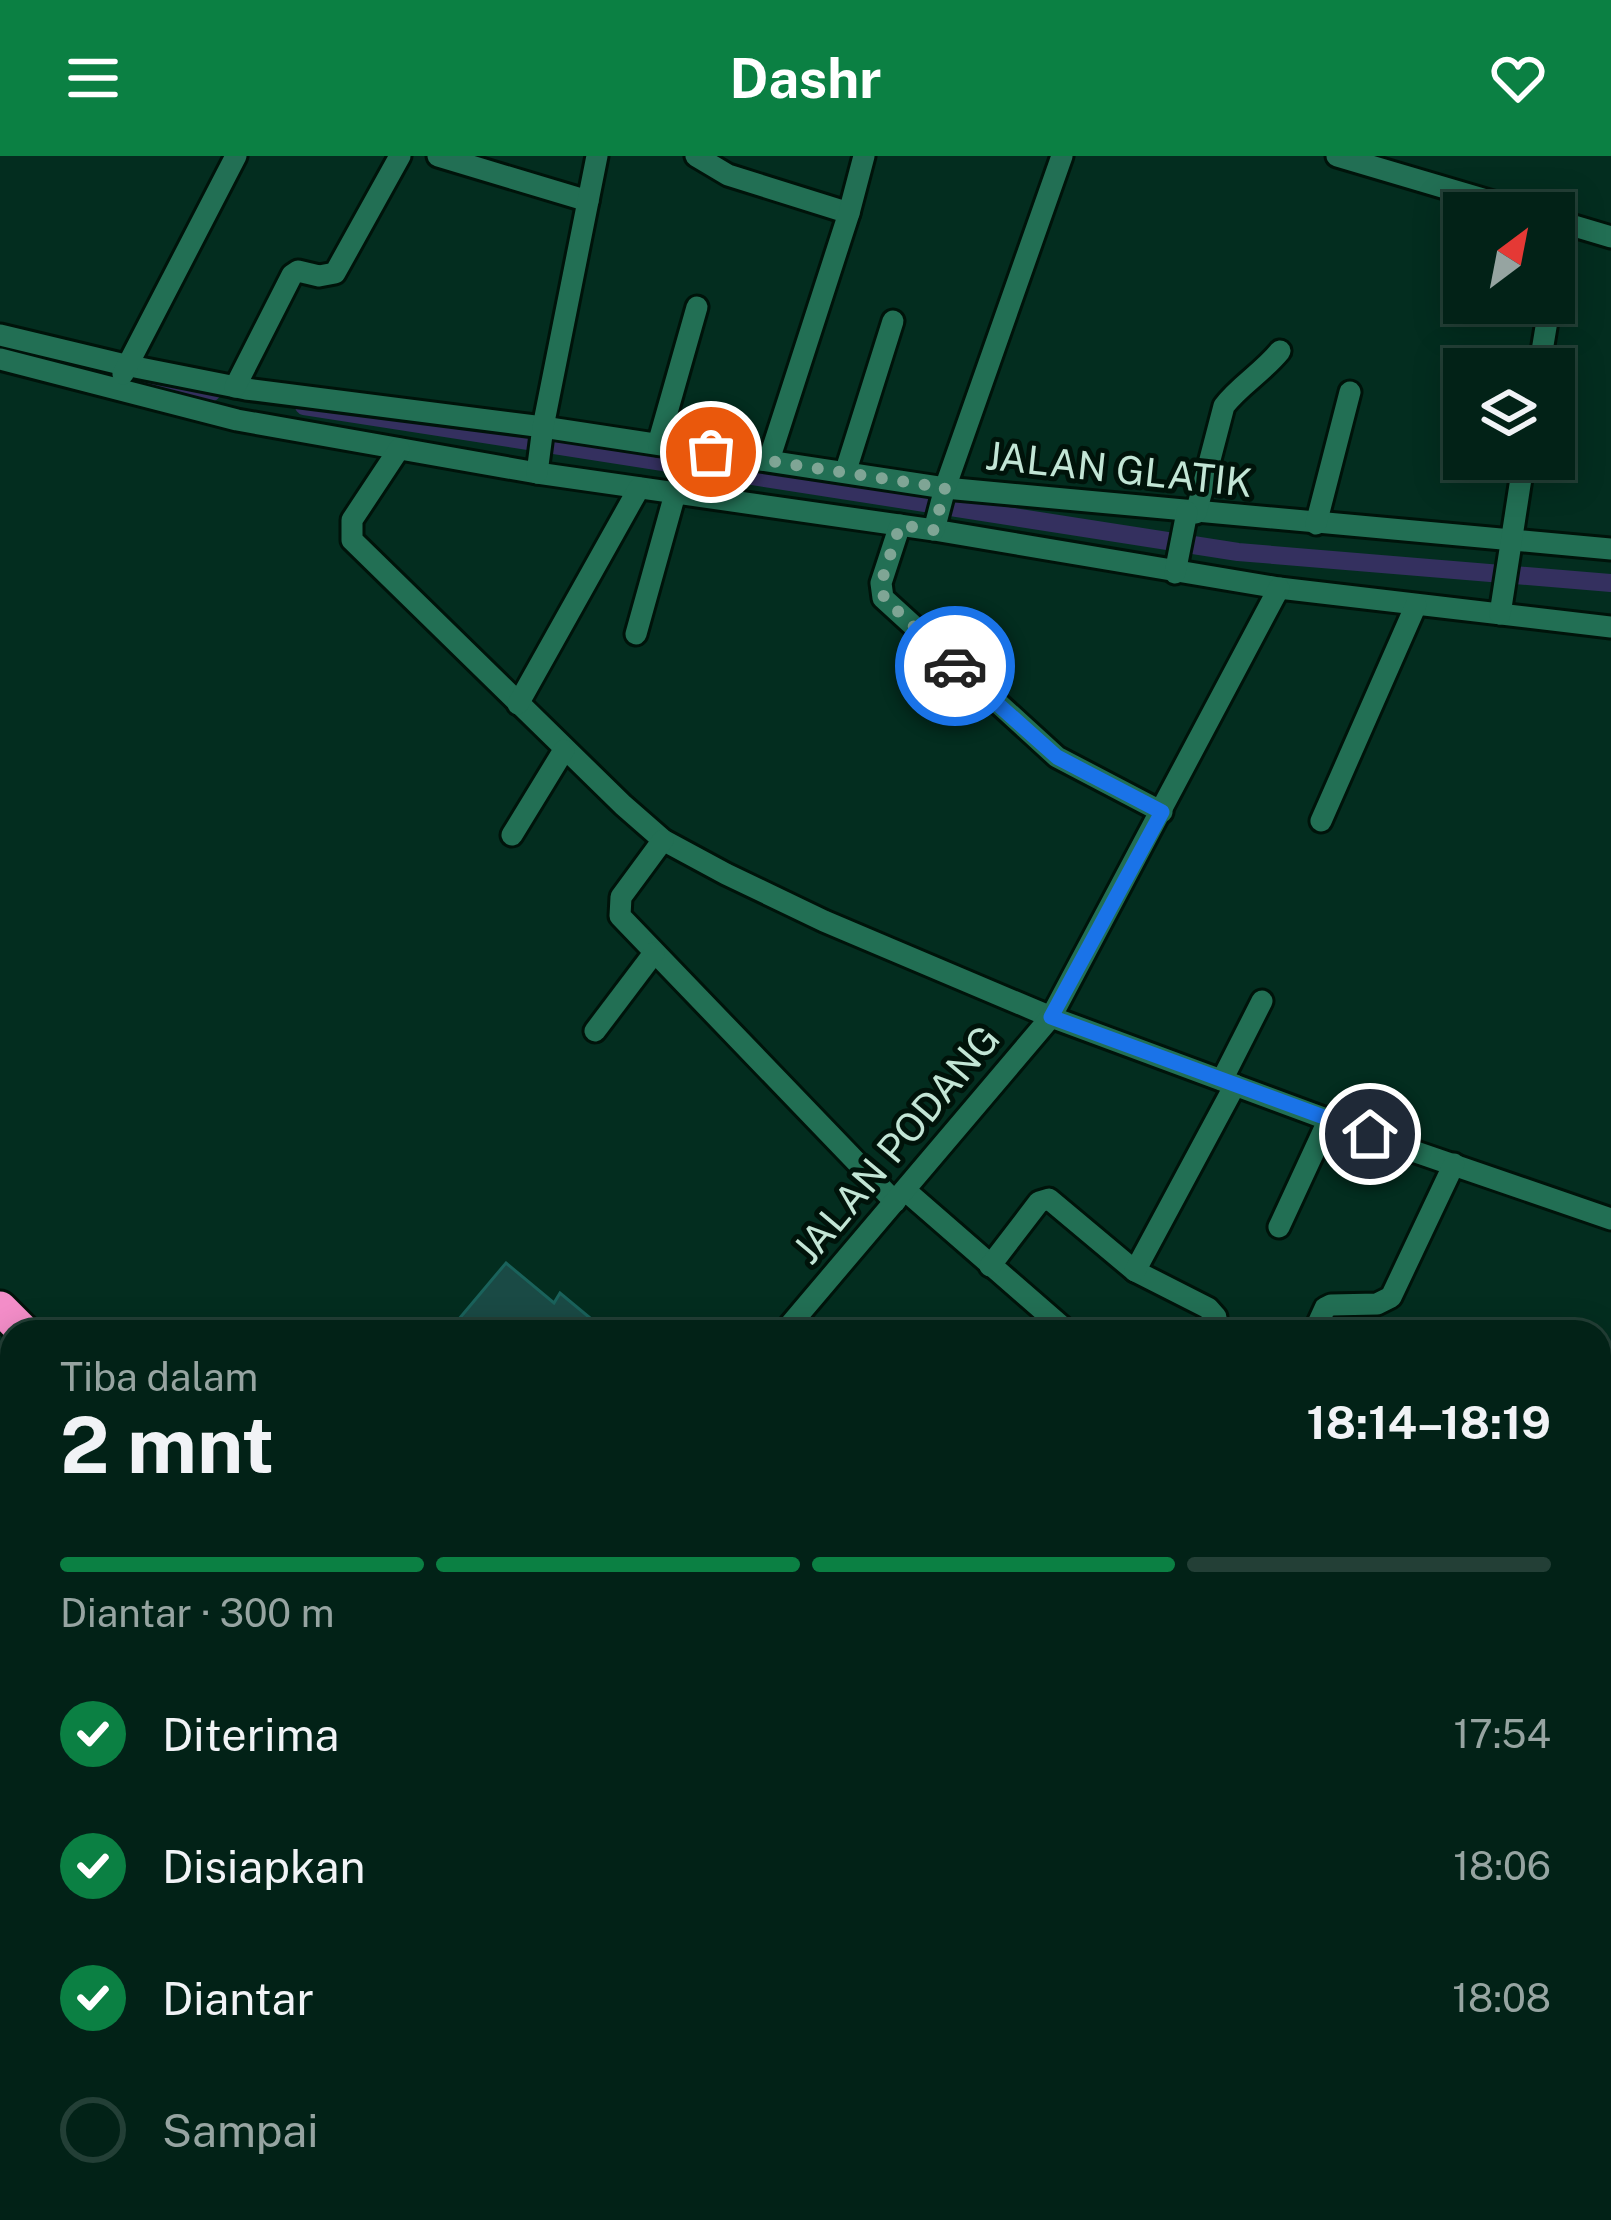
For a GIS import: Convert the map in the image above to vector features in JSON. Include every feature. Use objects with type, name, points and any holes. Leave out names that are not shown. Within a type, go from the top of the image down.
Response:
[{"type":"street","points":[[240,400],[292,274],[335,273],[400,156]]},
{"type":"street","points":[[438,156],[588,201]]},
{"type":"street","points":[[540,449],[597,156]]},
{"type":"street","points":[[697,156],[728,175],[849,213]]},
{"type":"street","points":[[769,460],[864,156]]},
{"type":"street","points":[[940,508],[1063,156]]},
{"type":"street","points":[[1336,156],[1413,167],[1477,192]]},
{"type":"street","points":[[123,378],[233,157]]},
{"type":"street","points":[[1575,225],[1610,233]]},
{"type":"street","points":[[658,444],[697,307]]},
{"type":"street","points":[[847,470],[893,320]]},
{"type":"street","points":[[0,335],[123,378]]},
{"type":"street","points":[[1184,535],[1224,406],[1280,351]]},
{"type":"street","points":[[0,359],[376,425],[399,449],[540,449],[639,488],[900,525],[940,508],[1184,535],[1279,588],[1611,627]]},
{"type":"street","name":"JALAN GLATIK","points":[[123,378],[376,425],[540,449],[658,444],[847,470],[940,508],[1184,535],[1316,524],[1611,549]]},
{"type":"street","points":[[1316,524],[1350,392]]},
{"type":"street","points":[[399,449],[352,520],[352,541],[564,750],[664,840],[824,921],[1051,1017],[1279,588]]},
{"type":"street","points":[[1500,614],[1520,480]]},
{"type":"street","points":[[518,704],[639,488]]},
{"type":"street","points":[[636,634],[675,494]]},
{"type":"street","points":[[900,525],[881,583],[884,598],[899,615],[1057,757],[1162,812]]},
{"type":"street","points":[[1321,821],[1416,605]]},
{"type":"street","points":[[512,835],[564,750]]},
{"type":"street","points":[[664,840],[618,902],[620,916],[900,1196],[1054,1320]]},
{"type":"street","points":[[595,1031],[654,953]]},
{"type":"street","points":[[1135,1270],[1228,1082],[1262,1000]]},
{"type":"street","name":"JALAN PODANG","points":[[794,1320],[1051,1017],[1611,1219]]},
{"type":"street","points":[[1279,1227],[1329,1119]]},
{"type":"street","points":[[1319,1320],[1324,1308],[1377,1304],[1391,1297],[1454,1164]]},
{"type":"street","points":[[990,1266],[1039,1202],[1049,1199],[1135,1270],[1208,1308],[1216,1320]]},
{"type":"building","points":[[506,1263],[554,1303],[560,1293],[593,1320],[458,1320]]},
{"type":"waterway","points":[[115,373],[212,392]]},
{"type":"waterway","points":[[304,406],[1238,552],[1611,583]]},
{"type":"way so far","points":[[711,452],[945,488],[934,530],[900,525],[881,583],[884,598],[899,615],[955,666]]},
{"type":"route","points":[[955,666],[1057,757],[1162,812],[1051,1017],[1370,1134]]}]
